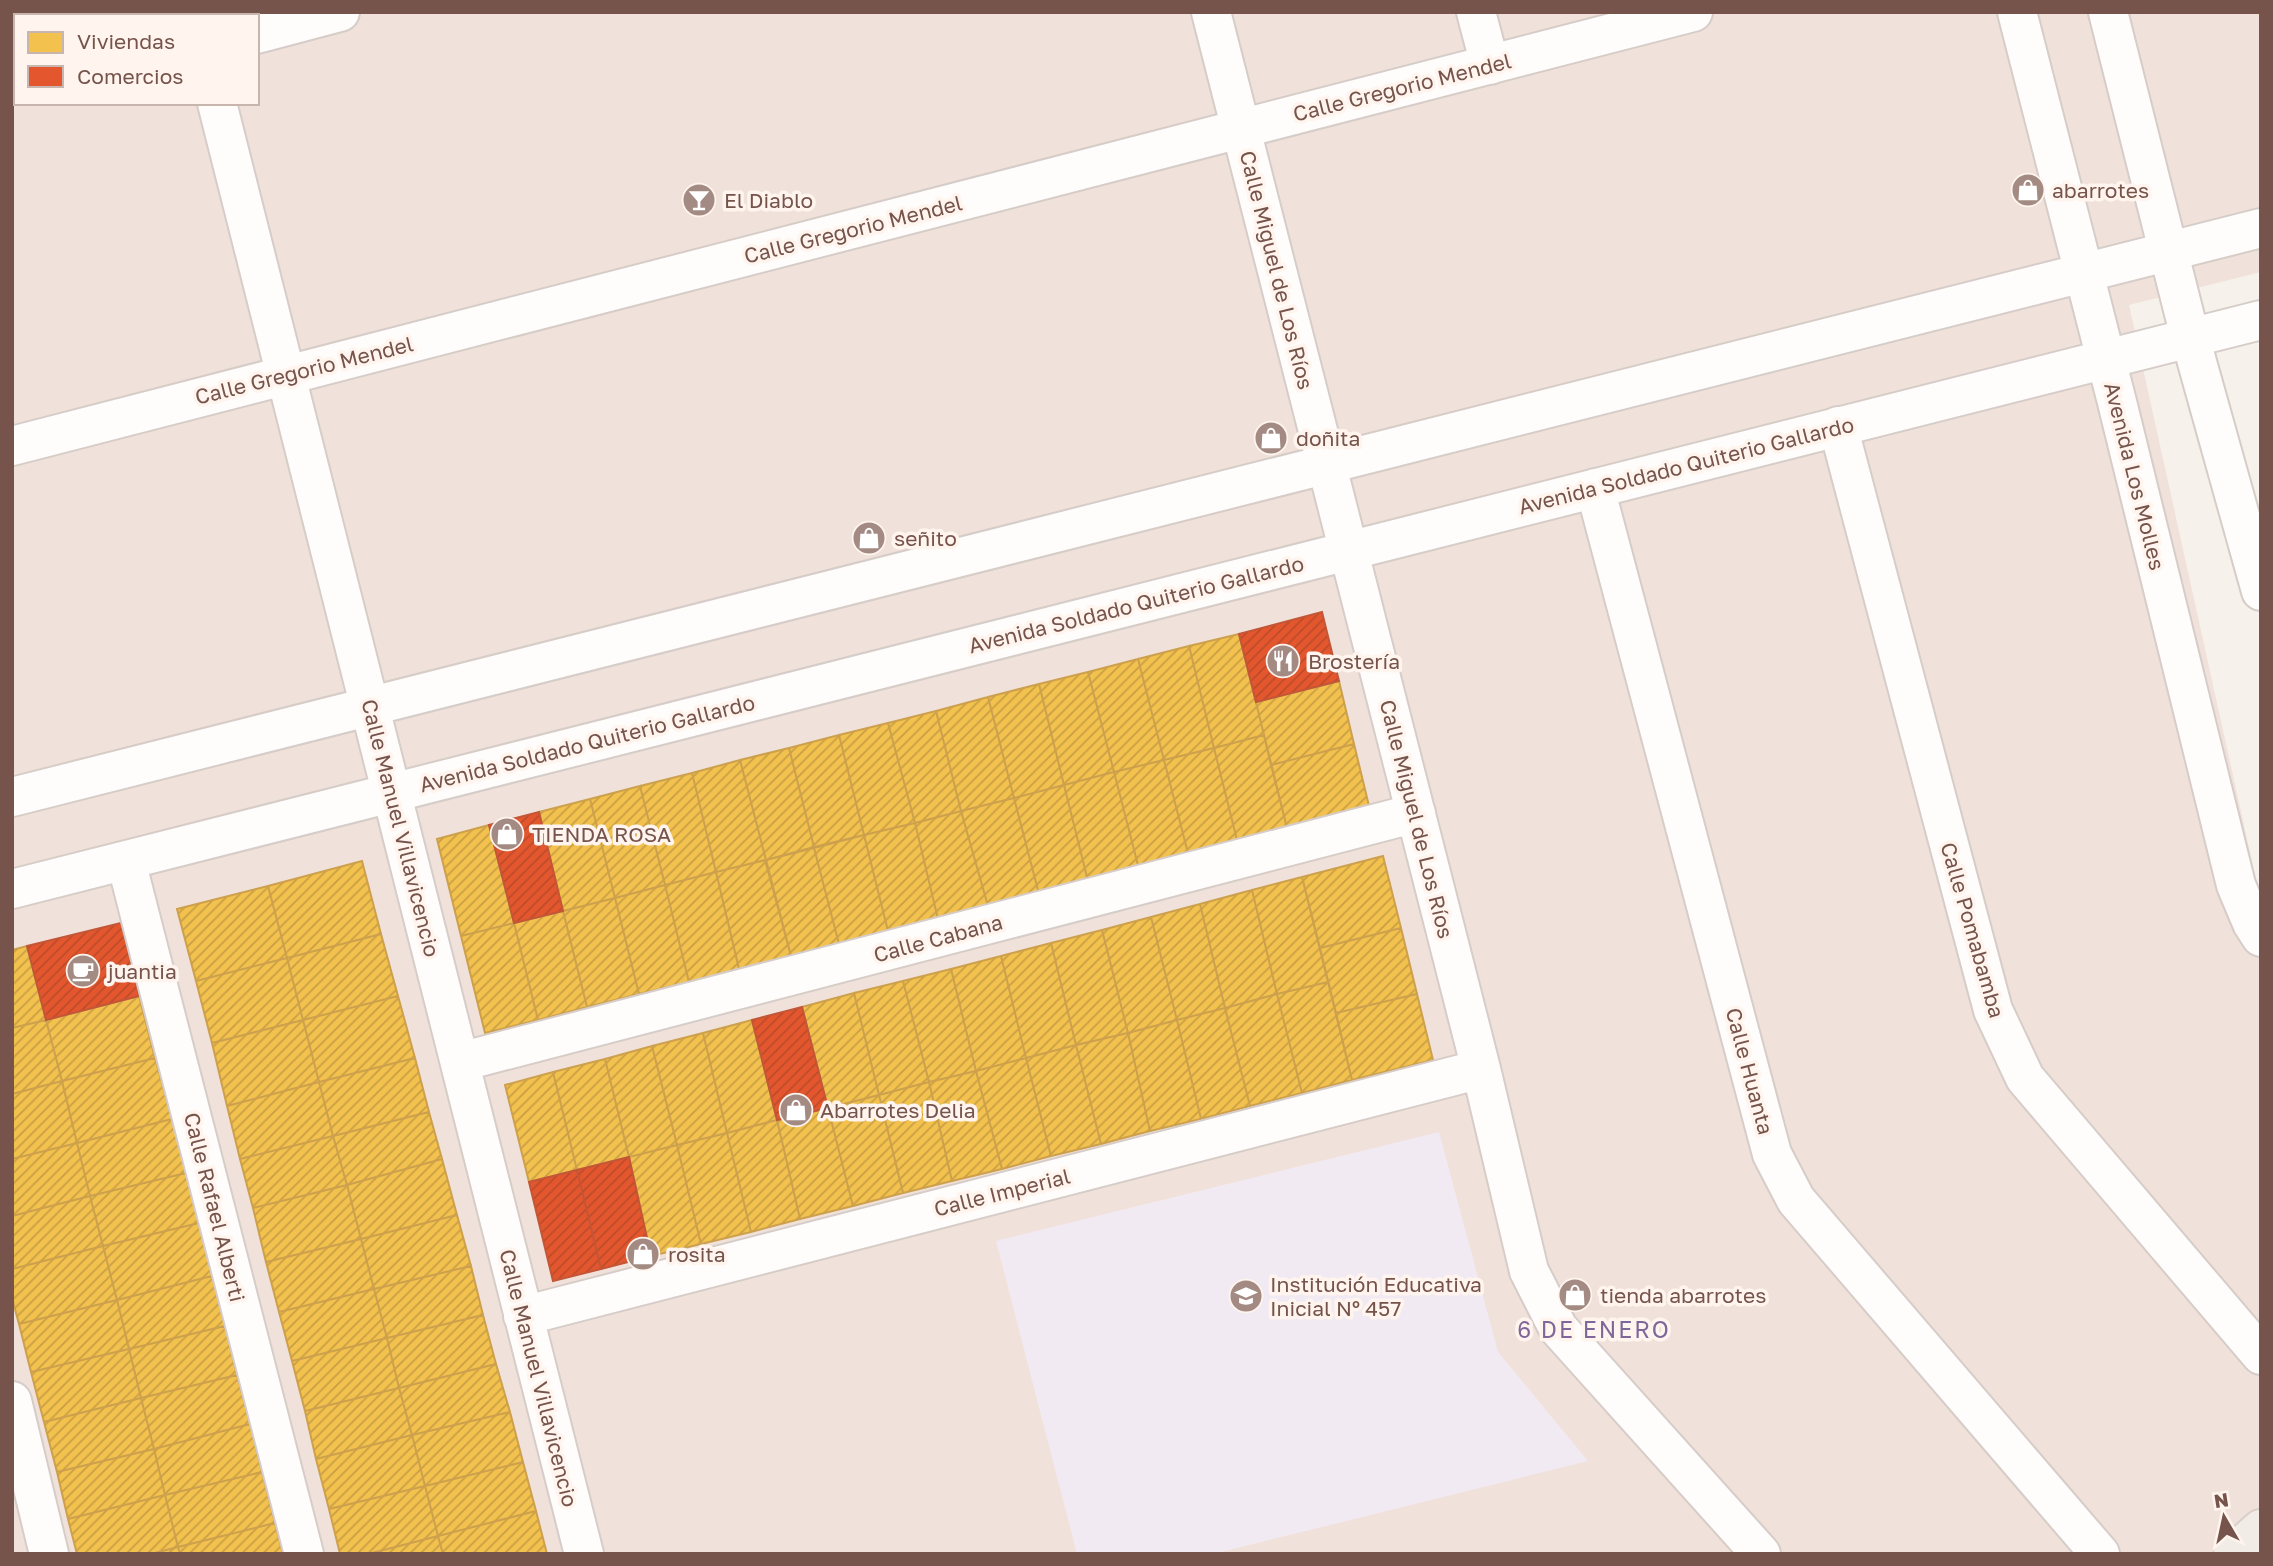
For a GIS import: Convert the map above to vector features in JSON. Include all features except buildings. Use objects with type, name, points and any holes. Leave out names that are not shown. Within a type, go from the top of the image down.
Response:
[{"type":"main road","points":[[2233,1554],[2261,1529]]},
{"type":"street","points":[[259,33],[340,12]]},
{"type":"street","name":"Calle Miguel de Los Ríos","points":[[1211,12],[1481,1069],[1529,1271],[1558,1328],[1760,1554]]},
{"type":"street","points":[[1476,12],[1490,65]]},
{"type":"street","name":"Calle Gregorio Mendel","points":[[15,434],[287,375],[1693,12]]},
{"type":"street","name":"Avenida Los Molles","points":[[2017,12],[2236,885],[2261,937]]},
{"type":"street","points":[[2108,12],[2190,337],[2261,591]]},
{"type":"street","name":"Calle Manuel Villavicencio","points":[[218,105],[584,1554]]},
{"type":"street","points":[[12,797],[2261,228]]},
{"type":"street","name":"Avenida Soldado Quiterio Gallardo","points":[[12,889],[2261,320]]},
{"type":"street","name":"Calle Pomabamba","points":[[1838,426],[1993,1010],[2025,1078],[2261,1355]]},
{"type":"street","name":"Calle Huanta","points":[[1595,488],[1772,1154],[1796,1200],[2100,1554]]},
{"type":"street","name":"Calle Cabana","points":[[460,1062],[1416,813]]},
{"type":"street","name":"Calle Rafael Alberti","points":[[126,860],[304,1554]]},
{"type":"street","name":"Calle Imperial","points":[[523,1316],[1481,1069]]},
{"type":"street","points":[[12,1401],[49,1554]]},
{"type":"shaded area","points":[[12,12],[2261,12],[2261,272],[2129,305],[2261,902],[2261,1554],[12,1554]]},
{"type":"shaded area","name":"Institución Educativa Inicial Nº 457","points":[[1439,1132],[1498,1352],[1588,1461],[1213,1554],[1077,1554],[996,1241]]},
{"type":"place","name":"abarrotes","points":[[2028,190]]},
{"type":"place","name":"El Diablo","points":[[699,200]]},
{"type":"place","name":"doñita","points":[[1271,438]]},
{"type":"place","name":"señito","points":[[869,538]]},
{"type":"place","name":"Brostería","points":[[1283,661]]},
{"type":"place","name":"TIENDA ROSA","points":[[507,834]]},
{"type":"place","name":"juantia","points":[[83,971]]},
{"type":"place","name":"Abarrotes Delia","points":[[796,1110]]},
{"type":"place","name":"rosita","points":[[643,1254]]},
{"type":"place","name":"tienda abarrotes","points":[[1575,1295]]},
{"type":"place","name":"Institución Educativa Inicial Nº 457","points":[[1246,1296]]},
{"type":"district","name":"6 DE ENERO","points":[[1594,1329]]}]
